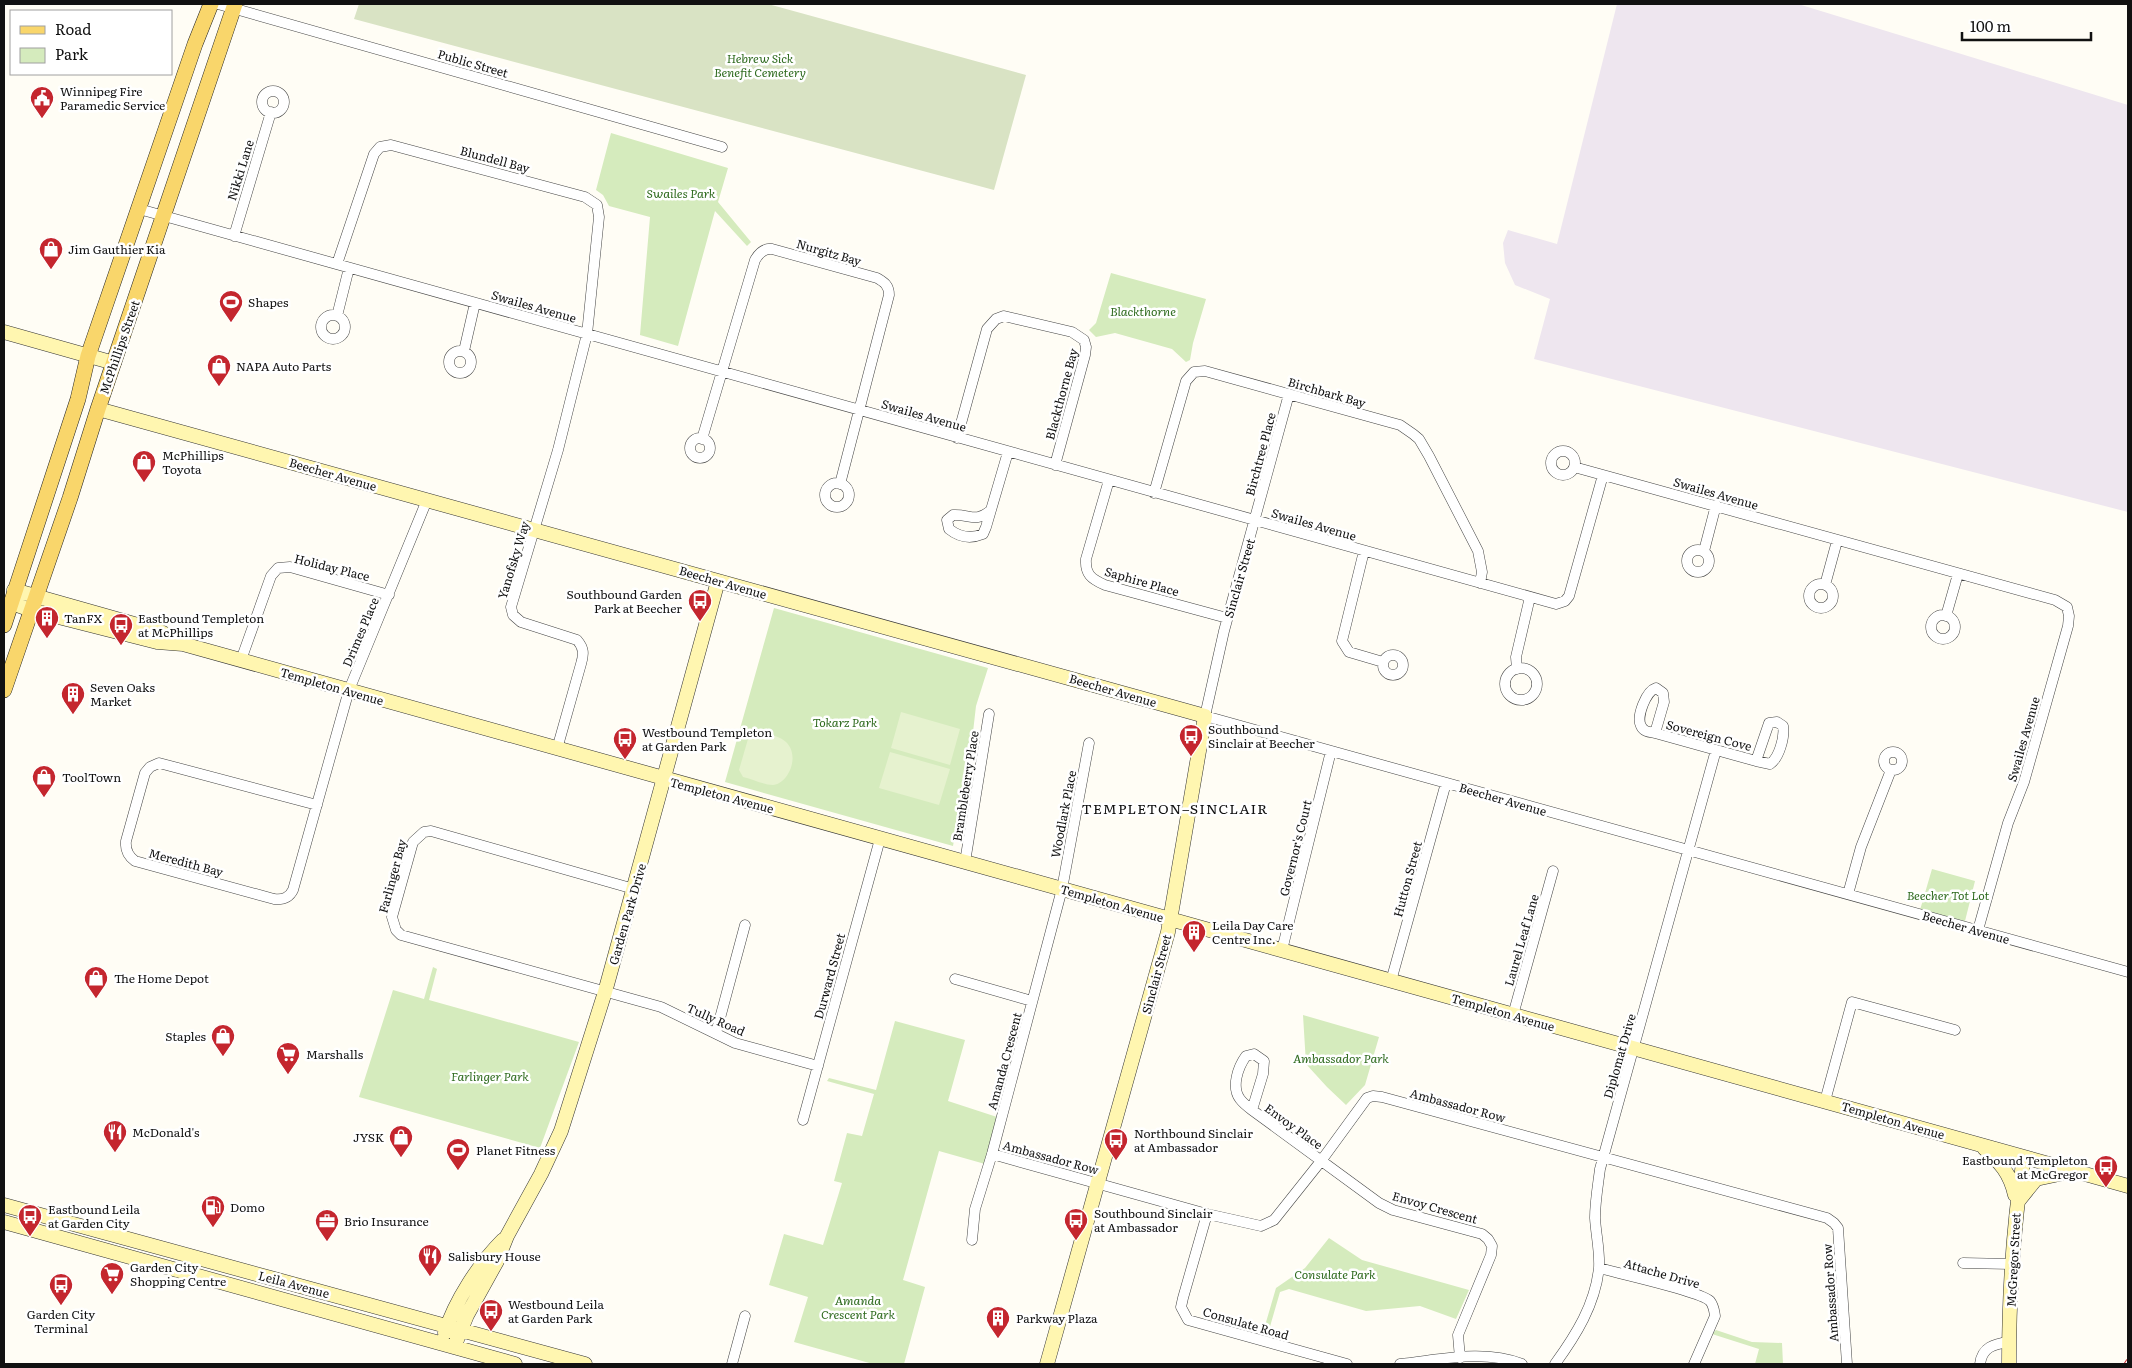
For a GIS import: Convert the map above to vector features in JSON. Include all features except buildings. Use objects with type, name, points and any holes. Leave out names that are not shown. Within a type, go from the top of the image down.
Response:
[{"type":"main road","name":"McPhillips Street","points":[[4,624],[78,399],[88,356],[195,44],[211,4]]},
{"type":"main road","name":"McPhillips Street","points":[[4,690],[234,6]]},
{"type":"street","name":"Public Street","points":[[218,4],[234,6],[722,147]]},
{"type":"street","name":"Nikki Lane","points":[[234,236],[271,112]]},
{"type":"street","name":"Blundell Bay","points":[[336,264],[374,154],[385,145],[546,186],[591,200],[599,210],[587,334]]},
{"type":"street","name":"Swailes Avenue","points":[[139,209],[1556,604],[1566,601],[1603,475],[2054,600],[2067,607],[2069,616],[2024,782],[2008,823],[1978,930]]},
{"type":"street","name":"Nurgitz Bay","points":[[723,372],[755,260],[759,253],[766,248],[876,278],[885,282],[890,295],[859,410]]},
{"type":"street","points":[[337,316],[349,268]]},
{"type":"street","points":[[464,350],[475,303]]},
{"type":"street","name":"Blackthorne Bay","points":[[957,438],[987,329],[991,323],[1004,316],[1072,332],[1084,340],[1086,355],[1055,465]]},
{"type":"street","points":[[4,332],[114,363]]},
{"type":"street","name":"Yanofsky Way","points":[[557,749],[584,655],[583,646],[577,640],[521,622],[514,615],[511,607],[565,424],[587,334]]},
{"type":"street","name":"Birchbark Bay","points":[[1154,493],[1189,375],[1194,372],[1205,371],[1289,394],[1394,424],[1407,430],[1419,439],[1478,551],[1482,572],[1480,583]]},
{"type":"street","points":[[702,439],[723,372]]},
{"type":"street","name":"Birchtree Place","points":[[1255,521],[1289,394]]},
{"type":"street","name":"Beecher Avenue","points":[[98,409],[2128,972]]},
{"type":"street","points":[[840,484],[859,410]]},
{"type":"street","points":[[990,511],[1008,452]]},
{"type":"street","points":[[1574,467],[1603,475]]},
{"type":"street","name":"Saphire Place","points":[[1110,480],[1086,559],[1085,568],[1089,577],[1105,585],[1228,618]]},
{"type":"street","name":"Drimes Place","points":[[349,690],[427,500]]},
{"type":"street","points":[[1704,551],[1716,505]]},
{"type":"street","name":"Sinclair Street","points":[[1047,1364],[1171,920],[1205,716],[1228,618],[1255,521]]},
{"type":"street","points":[[1825,585],[1837,541]]},
{"type":"street","points":[[1364,551],[1342,640],[1349,652],[1383,662]]},
{"type":"street","name":"Holiday Place","points":[[241,660],[271,576],[278,568],[290,567],[389,595]]},
{"type":"street","points":[[1946,616],[1958,574]]},
{"type":"street","name":"Garden Park Drive","points":[[448,1345],[454,1329],[454,1310],[488,1255],[507,1236],[541,1174],[561,1131],[605,992],[718,580]]},
{"type":"street","name":"Templeton Avenue","points":[[13,596],[36,595],[159,631],[184,644]]},
{"type":"street","name":"Templeton Avenue","points":[[13,596],[31,610],[157,642],[184,644],[2128,1186]]},
{"type":"street","points":[[1517,669],[1516,657],[1530,597]]},
{"type":"street","name":"Meredith Bay","points":[[317,805],[159,762],[150,767],[145,773],[126,841],[126,848],[128,854],[135,861],[280,900],[289,896],[293,890],[317,805],[349,690]]},
{"type":"street","name":"Brambleberry Place","points":[[965,862],[989,714]]},
{"type":"street","name":"Sovereign Cove","points":[[1655,733],[1756,761]]},
{"type":"street","name":"Woodlark Place","points":[[1062,889],[1089,743]]},
{"type":"street","name":"Diplomat Drive","points":[[1556,1364],[1577,1334],[1586,1316],[1598,1268],[1596,1194],[1603,1157],[1635,1048],[1716,750]]},
{"type":"street","name":"Governor's Court","points":[[1282,950],[1331,751]]},
{"type":"street","points":[[1848,894],[1861,847],[1891,770]]},
{"type":"street","name":"Hutton Street","points":[[1391,981],[1446,783]]},
{"type":"street","name":"Farlinger Bay","points":[[605,992],[401,935],[393,924],[392,917],[413,842],[424,832],[440,834],[634,889]]},
{"type":"street","name":"Durward Street","points":[[803,1120],[880,838]]},
{"type":"street","name":"Laurel Leaf Lane","points":[[1513,1015],[1553,871]]},
{"type":"street","name":"Amanda Crescent","points":[[972,1240],[975,1209],[992,1154],[1062,889]]},
{"type":"street","points":[[716,1033],[745,925]]},
{"type":"street","points":[[955,979],[1032,1001]]},
{"type":"street","name":"Tully Road","points":[[605,992],[661,1007],[735,1043],[818,1066]]},
{"type":"street","points":[[1825,1101],[1852,1002],[1955,1030]]},
{"type":"street","name":"Envoy Place","points":[[1252,1110],[1263,1074],[1264,1061],[1254,1054],[1246,1056],[1240,1064],[1235,1085],[1239,1098],[1252,1110],[1321,1161]]},
{"type":"street","name":"Ambassador Row","points":[[992,1154],[1255,1226],[1267,1224],[1274,1220],[1321,1161],[1367,1098],[1373,1096],[1603,1157],[1834,1222],[1838,1228],[1847,1364]]},
{"type":"street","points":[[1980,1144],[2006,1168],[2012,1180],[2017,1203]]},
{"type":"street","name":"McGregor Street","points":[[2010,1364],[2011,1264],[2024,1157]]},
{"type":"street","name":"Envoy Crescent","points":[[1321,1161],[1379,1204],[1393,1210],[1475,1232],[1488,1239],[1492,1246],[1491,1255],[1458,1335],[1460,1358]]},
{"type":"street","points":[[2017,1203],[2036,1179],[2077,1171]]},
{"type":"street","name":"Leila Avenue","points":[[4,1205],[585,1364]]},
{"type":"street","name":"Consulate Road","points":[[1207,1214],[1183,1298],[1182,1307],[1188,1320],[1347,1364]]},
{"type":"street","name":"Leila Avenue","points":[[4,1222],[515,1364]]},
{"type":"street","points":[[1963,1263],[2011,1264]]},
{"type":"street","name":"Attache Drive","points":[[1598,1268],[1688,1292],[1710,1302],[1714,1308],[1715,1316],[1694,1364]]},
{"type":"street","points":[[732,1364],[745,1316]]},
{"type":"street","points":[[1980,1364],[1981,1356],[1986,1348],[2009,1342]]},
{"type":"street","points":[[1400,1364],[1489,1357],[1522,1364]]},
{"type":"shaded area","points":[[1617,4],[1798,4],[2128,105],[2128,512],[1534,359],[1550,299],[1515,285],[1505,263],[1503,243],[1508,230],[1557,244]]},
{"type":"green space","name":"Hebrew Sick Benefit Cemetery","points":[[359,4],[768,4],[1026,75],[994,190],[354,19]]},
{"type":"green space","name":"Swailes Park","points":[[611,133],[728,168],[718,202],[751,242],[747,246],[715,211],[678,346],[640,335],[650,217],[609,206],[603,195],[596,190]]},
{"type":"green space","name":"Blackthorne","points":[[1111,273],[1206,299],[1190,360],[1186,362],[1172,349],[1115,333],[1096,337],[1089,330],[1096,323]]},
{"type":"green space","name":"Tokarz Park","points":[[774,608],[988,668],[976,706],[953,846],[725,782]]},
{"type":"green space","points":[[901,712],[960,729],[950,765],[891,748]]},
{"type":"green space","points":[[771,735],[782,739],[789,746],[792,754],[790,771],[780,783],[773,785],[743,777],[739,770],[748,739],[751,736]]},
{"type":"green space","points":[[890,752],[950,769],[939,805],[879,788]]},
{"type":"green space","name":"Beecher Tot Lot","points":[[1932,869],[1975,881],[1965,921],[1920,910]]},
{"type":"green space","name":"Farlinger Park","points":[[433,967],[437,969],[429,1000],[579,1042],[540,1148],[359,1097],[393,990],[424,999]]},
{"type":"green space","name":"Ambassador Park","points":[[1303,1015],[1379,1037],[1365,1085],[1346,1105],[1306,1064]]},
{"type":"green space","name":"Amanda Crescent Park","points":[[895,1021],[965,1040],[948,1101],[997,1117],[985,1164],[939,1151],[903,1280],[925,1287],[904,1364],[873,1364],[794,1342],[808,1297],[769,1285],[784,1234],[823,1245],[842,1183],[834,1181],[847,1133],[862,1136],[874,1094],[827,1081],[829,1078],[876,1090]]},
{"type":"green space","name":"Consulate Park","points":[[1329,1238],[1362,1260],[1469,1290],[1456,1319],[1420,1306],[1366,1311],[1289,1289],[1280,1292],[1269,1330],[1264,1329],[1276,1288],[1305,1268]]},
{"type":"green space","points":[[1716,1330],[1752,1342],[1782,1343],[1783,1364],[1755,1364],[1759,1349],[1712,1334]]},
{"type":"place","name":"Winnipeg Fire Paramedic Service","points":[[42,119]]},
{"type":"place","name":"Jim Gauthier Kia","points":[[51,270]]},
{"type":"place","name":"Shapes","points":[[231,323]]},
{"type":"place","name":"NAPA Auto Parts","points":[[219,387]]},
{"type":"place","name":"McPhillips Toyota","points":[[144,483]]},
{"type":"place","name":"Southbound Garden Park at Beecher","points":[[700,622]]},
{"type":"place","name":"TanFX","points":[[47,639]]},
{"type":"place","name":"Eastbound Templeton at McPhillips","points":[[121,646]]},
{"type":"place","name":"Seven Oaks Market","points":[[73,715]]},
{"type":"place","name":"Southbound Sinclair at Beecher","points":[[1191,757]]},
{"type":"place","name":"Westbound Templeton at Garden Park","points":[[625,760]]},
{"type":"place","name":"ToolTown","points":[[44,798]]},
{"type":"place","name":"Leila Day Care Centre Inc.","points":[[1194,953]]},
{"type":"place","name":"The Home Depot","points":[[96,999]]},
{"type":"place","name":"Staples","points":[[223,1057]]},
{"type":"place","name":"Marshalls","points":[[288,1075]]},
{"type":"place","name":"McDonald's","points":[[115,1153]]},
{"type":"place","name":"JYSK","points":[[401,1158]]},
{"type":"place","name":"Northbound Sinclair at Ambassador","points":[[1116,1161]]},
{"type":"place","name":"Planet Fitness","points":[[458,1171]]},
{"type":"place","name":"Eastbound Templeton at McGregor","points":[[2106,1188]]},
{"type":"place","name":"Domo","points":[[213,1228]]},
{"type":"place","name":"Eastbound Leila at Garden City","points":[[30,1237]]},
{"type":"place","name":"Southbound Sinclair at Ambassador","points":[[1076,1241]]},
{"type":"place","name":"Brio Insurance","points":[[327,1242]]},
{"type":"place","name":"Salisbury House","points":[[430,1277]]},
{"type":"place","name":"Garden City Shopping Centre","points":[[112,1295]]},
{"type":"place","name":"Garden City Terminal","points":[[61,1306]]},
{"type":"place","name":"Westbound Leila at Garden Park","points":[[491,1332]]},
{"type":"place","name":"Parkway Plaza","points":[[998,1339]]},
{"type":"district","name":"TEMPLETON–SINCLAIR","points":[[1175,808]]}]
